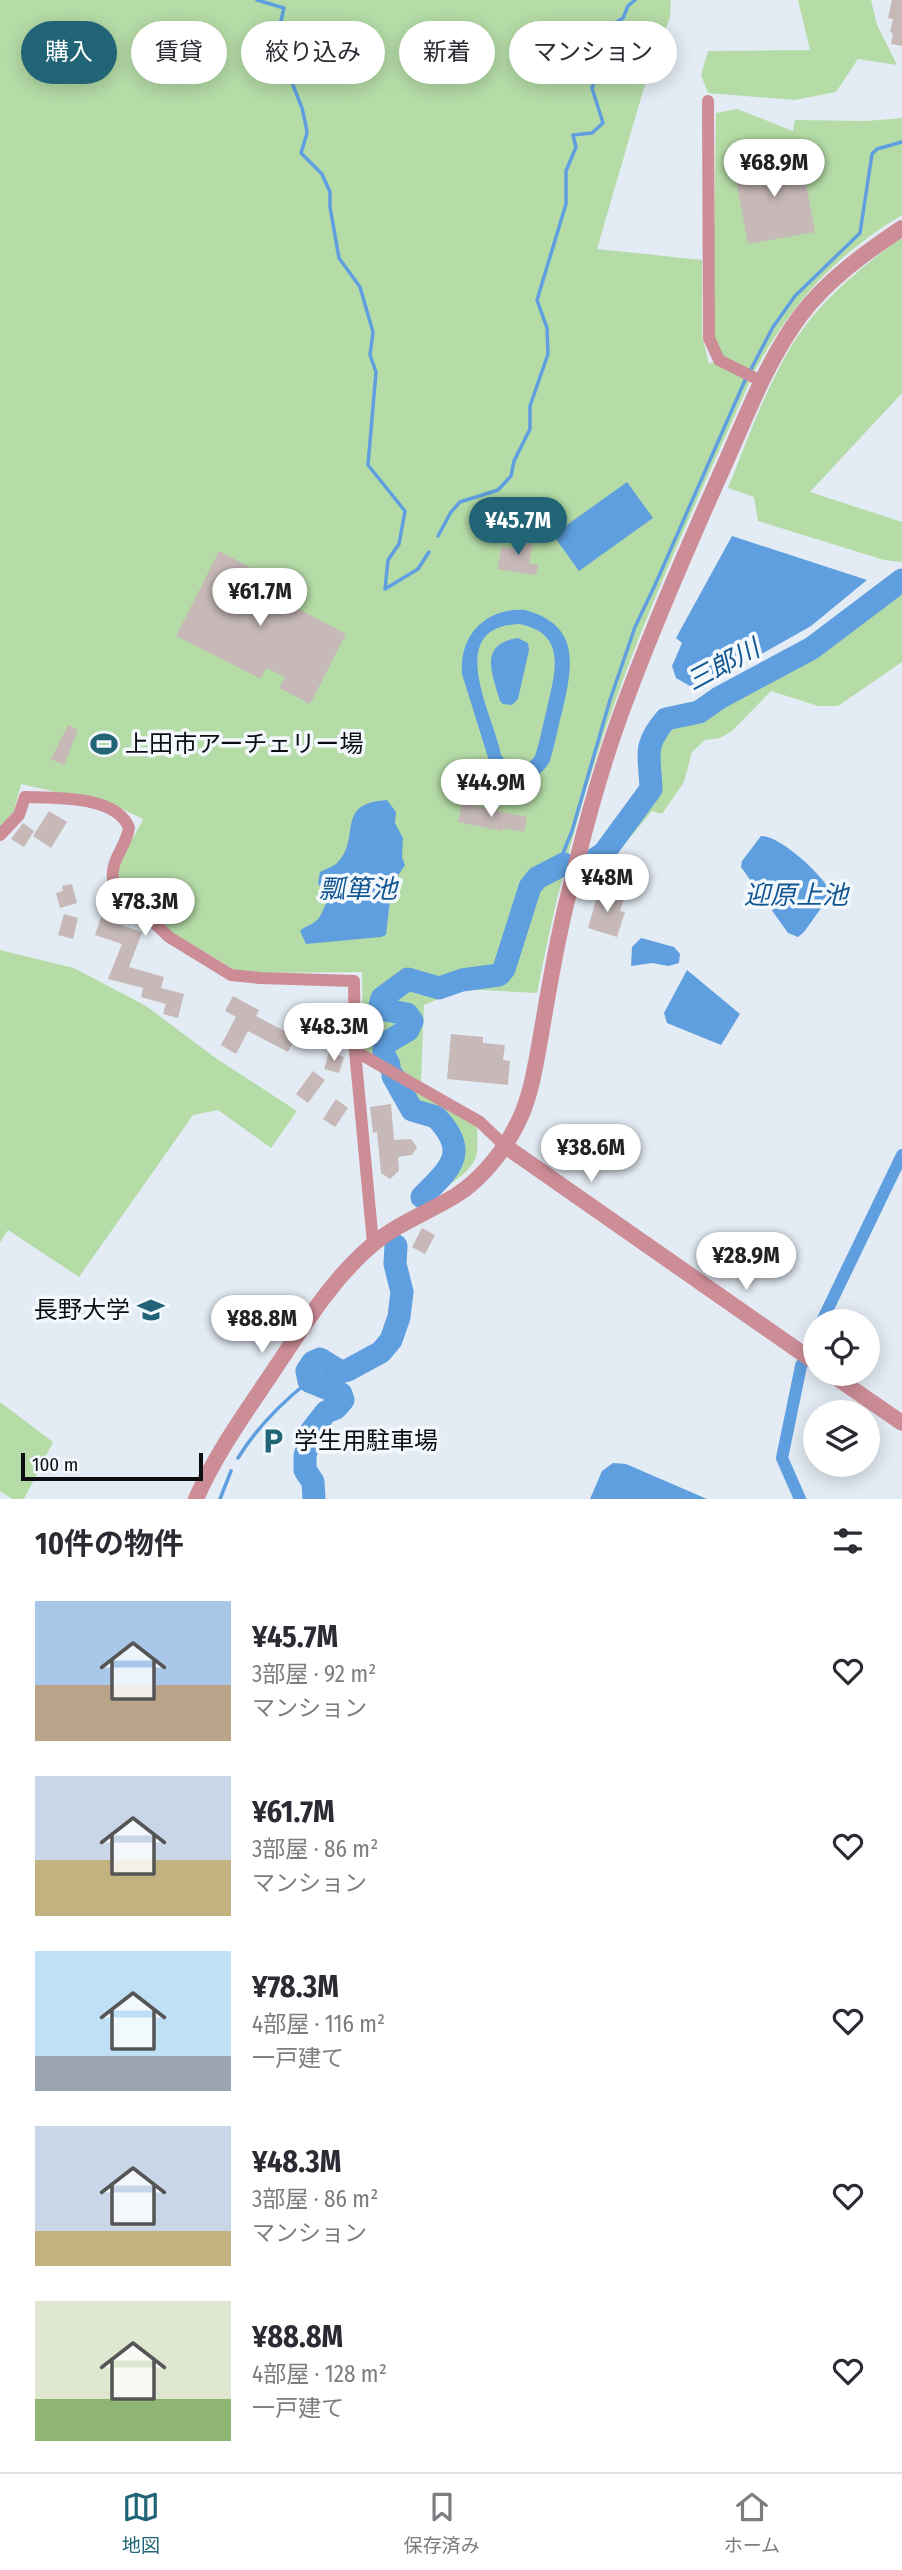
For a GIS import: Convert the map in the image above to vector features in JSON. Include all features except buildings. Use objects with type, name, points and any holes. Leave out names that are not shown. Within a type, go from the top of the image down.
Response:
[{"type":"street","points":[[708,101],[709,338],[719,360],[751,376]]},
{"type":"street","points":[[196,1499],[217,1457],[315,1309],[337,1281],[373,1243],[457,1194],[486,1169],[505,1146],[522,1113],[535,1068],[565,908],[614,733],[751,376],[818,296],[863,254],[902,228]]},
{"type":"street","points":[[0,835],[19,815],[25,797],[79,798],[120,813],[129,828],[111,873],[114,885],[169,937],[220,970],[247,977],[354,981],[355,1051],[373,1243]]},
{"type":"street","points":[[355,1051],[480,1122],[505,1146],[803,1354]]},
{"type":"street","points":[[848,1386],[902,1423]]},
{"type":"green space","points":[[0,0],[671,0],[669,21],[509,21],[509,84],[646,84],[597,249],[702,260],[702,335],[709,364],[719,360],[711,324],[716,113],[737,109],[793,131],[795,120],[866,121],[902,118],[902,215],[836,264],[785,322],[755,370],[664,576],[591,773],[552,919],[537,993],[463,989],[424,1005],[421,1083],[363,1050],[362,972],[251,973],[233,969],[173,933],[119,883],[122,858],[143,819],[114,805],[21,784],[14,811],[0,828]]},
{"type":"green space","points":[[798,0],[871,0],[877,25],[897,65],[858,59],[836,92],[795,100],[708,93],[701,75],[708,51],[810,50]]},
{"type":"green space","points":[[902,237],[902,393],[810,492],[902,522],[902,562],[884,560],[758,521],[754,497],[728,488],[772,383],[800,333],[825,302]]},
{"type":"green space","points":[[902,574],[902,662],[838,706],[818,706],[771,691],[732,731],[720,738],[705,740],[692,752],[684,782],[662,814],[652,811],[601,869],[597,853],[633,810],[648,787],[645,745],[651,730],[657,724],[670,716],[686,712],[808,646],[862,608]]},
{"type":"green space","points":[[0,950],[74,968],[146,1006],[217,1059],[297,1111],[271,1148],[218,1110],[193,1115],[79,1277],[8,1230],[0,1243]]},
{"type":"green space","points":[[387,1074],[477,1125],[477,1151],[471,1166],[447,1186],[411,1205],[426,1181],[447,1158],[449,1146],[441,1128],[411,1119],[406,1114]]},
{"type":"green space","points":[[0,1402],[53,1442],[24,1499],[12,1499],[0,1491]]},
{"type":"water","points":[[627,482],[653,518],[579,571],[553,535]]},
{"type":"water","points":[[732,536],[867,580],[811,626],[710,683],[690,686],[676,678],[672,666],[682,643],[676,638]]},
{"type":"water","points":[[511,610],[525,610],[556,625],[564,636],[570,662],[550,761],[538,775],[522,781],[506,778],[491,767],[462,674],[462,660],[470,636],[487,619]],"holes":[[[519,624],[535,629],[552,645],[555,668],[535,756],[527,764],[518,766],[509,763],[501,755],[478,676],[478,656],[483,640],[496,629]]]},
{"type":"water","points":[[518,638],[528,643],[529,650],[518,699],[512,705],[503,704],[491,661],[497,646]]},
{"type":"water","name":"瓢箪池","points":[[387,800],[396,812],[395,823],[403,838],[402,857],[405,865],[391,891],[386,935],[306,944],[300,931],[318,919],[328,899],[318,883],[320,872],[336,864],[344,854],[354,815],[360,808]]},
{"type":"water","name":"迎原上池","points":[[761,836],[769,837],[789,848],[818,875],[830,891],[829,897],[798,937],[788,933],[741,867],[742,861]]},
{"type":"water","points":[[641,938],[674,947],[680,954],[679,963],[669,966],[652,963],[631,966],[632,947]]},
{"type":"water","points":[[687,970],[740,1014],[721,1045],[667,1023],[664,1013]]},
{"type":"water","points":[[613,1463],[626,1464],[707,1499],[590,1499],[602,1471]]},
{"type":"waterway","points":[[257,0],[284,8],[276,42],[302,108],[307,133],[301,153],[322,174],[330,192],[339,258],[360,287],[373,332],[370,355],[376,372],[368,465],[405,511],[399,544],[388,560],[385,589]]},
{"type":"waterway","points":[[438,536],[451,512],[460,502],[498,490],[511,476],[514,461],[530,429],[530,406],[548,354],[547,328],[537,300],[566,204],[566,171],[576,147],[573,135],[592,133],[603,123],[592,88],[606,29],[623,18],[628,6],[635,0]]},
{"type":"waterway","points":[[750,371],[773,327],[795,296],[860,233],[872,154],[877,149],[902,142]]},
{"type":"waterway","points":[[557,868],[572,831],[610,700],[635,627],[746,378]]},
{"type":"waterway","points":[[385,589],[418,569],[429,552]]},
{"type":"waterway","name":"三郎川","points":[[595,859],[604,853],[651,789],[650,744],[666,719],[699,712],[719,698],[812,648],[902,580]]},
{"type":"waterway","name":"三郎川","points":[[389,1065],[384,1055],[384,1044],[408,1030],[412,1021],[407,1014],[385,1010],[380,1005],[382,998],[408,979],[439,988],[462,980],[499,975],[504,969],[530,887],[537,878],[564,864]]},
{"type":"waterway","name":"三郎川","points":[[393,1076],[412,1110],[436,1117],[452,1141],[454,1151],[448,1169],[422,1197]]},
{"type":"waterway","points":[[828,1309],[902,1155]]},
{"type":"waterway","name":"三郎川","points":[[314,1499],[313,1482],[305,1470],[305,1456],[312,1430],[326,1412],[336,1408],[343,1400],[341,1394],[309,1381],[307,1371],[313,1362],[320,1359],[341,1372],[348,1370],[381,1352],[391,1340],[399,1317],[402,1292],[395,1264],[396,1246]]},
{"type":"waterway","points":[[800,1499],[782,1458],[803,1362]]},
{"type":"waterway","points":[[238,1458],[270,1416],[309,1381]]},
{"type":"waterway","points":[[220,1499],[231,1471]]},
{"type":"place","name":"上田市アーチェリー場","points":[[104,744]]},
{"type":"place","name":"長野大学","points":[[151,1310]]},
{"type":"place","name":"学生用駐車場","points":[[273,1441]]}]
